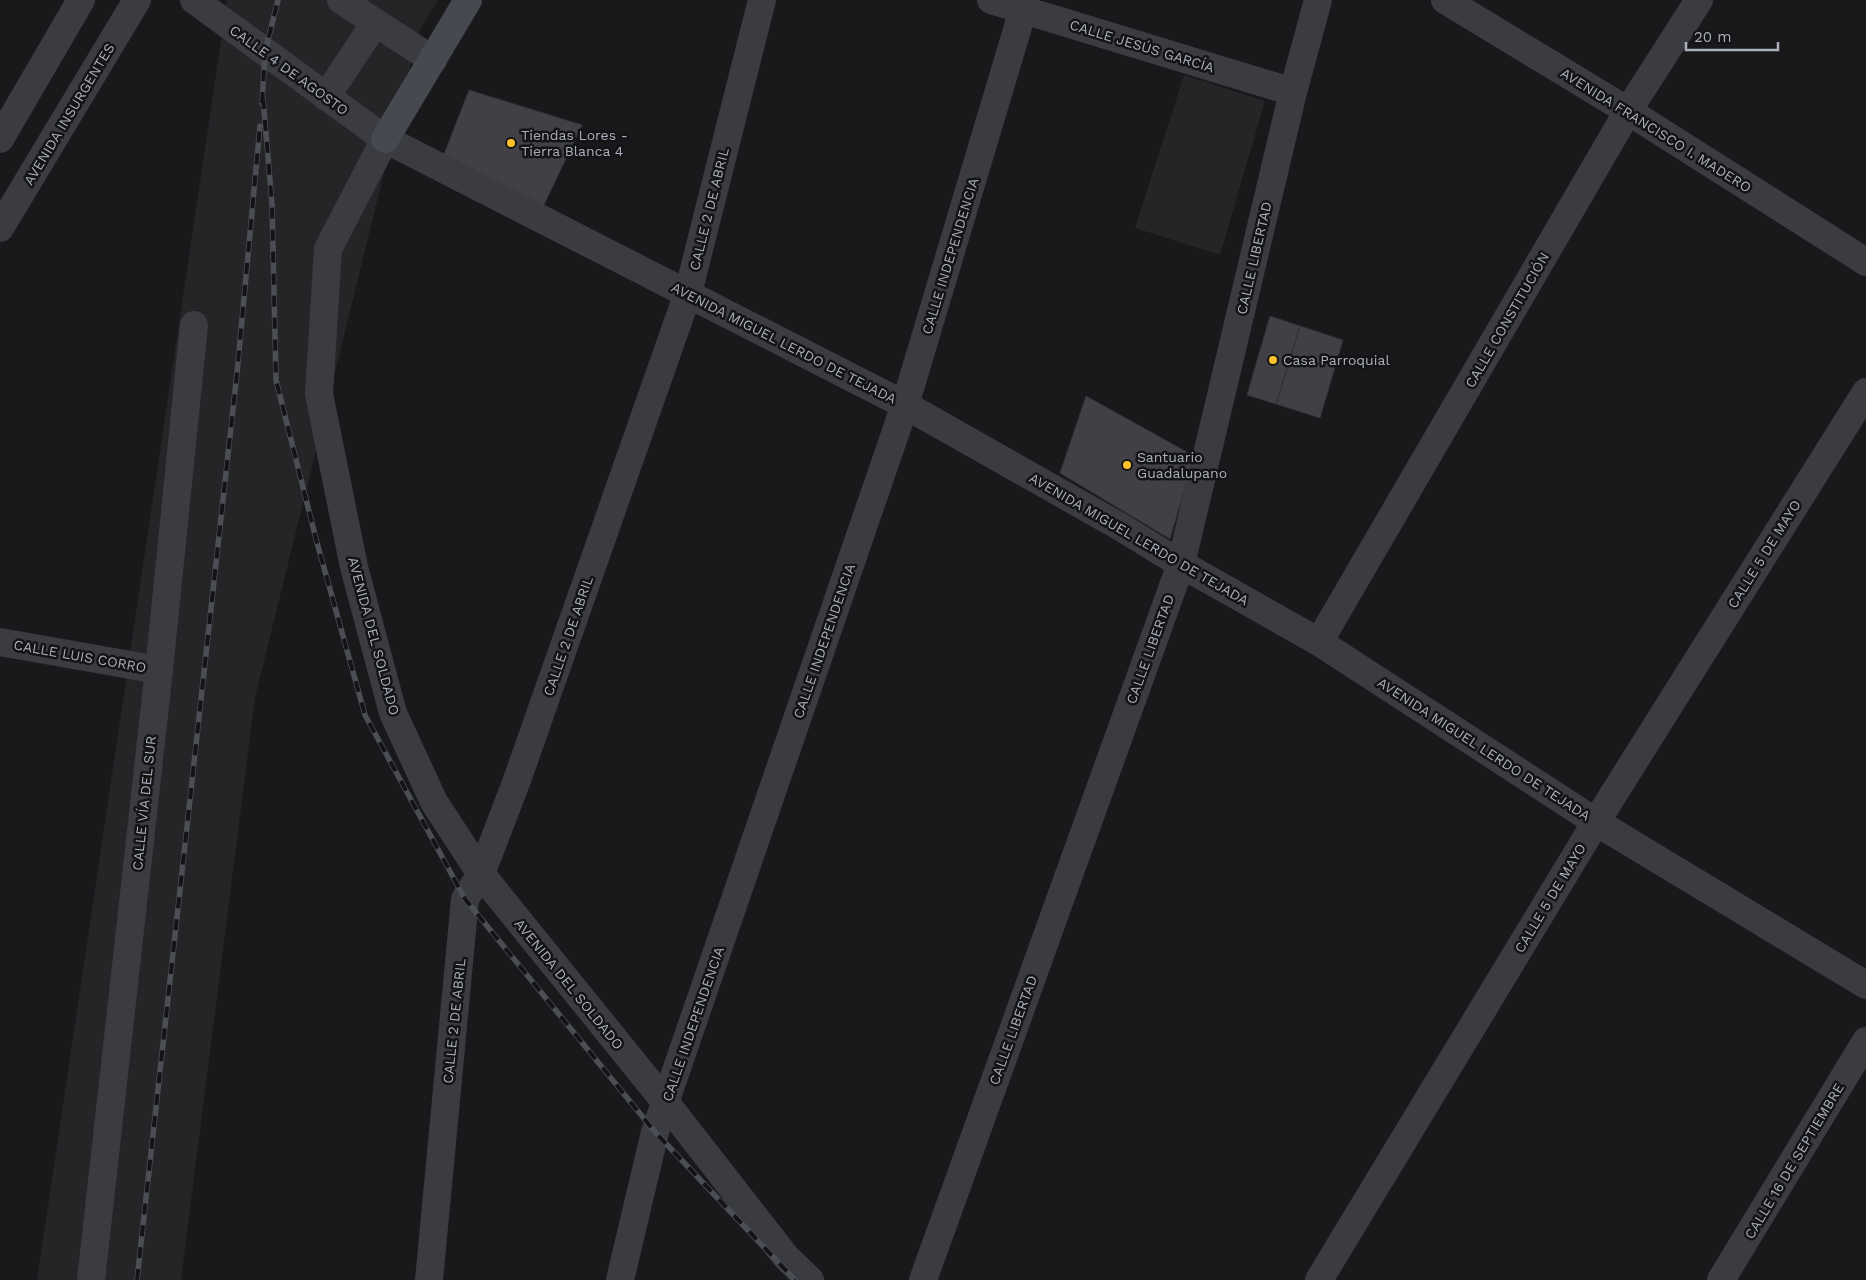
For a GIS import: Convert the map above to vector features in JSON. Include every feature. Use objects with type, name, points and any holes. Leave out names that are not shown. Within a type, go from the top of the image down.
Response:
[{"type":"street","points":[[0,139],[81,0]]},
{"type":"street","name":"AVENIDA INSURGENTES","points":[[0,228],[137,0]]},
{"type":"street","name":"CALLE 4 DE AGOSTO","points":[[194,0],[385,139]]},
{"type":"street","points":[[341,0],[433,60]]},
{"type":"street","points":[[385,139],[468,0]]},
{"type":"street","name":"CALLE 2 DE ABRIL","points":[[429,1280],[465,899],[481,874],[517,780],[688,293],[762,0]]},
{"type":"street","name":"CALLE JESÚS GARCÍA","points":[[991,0],[1024,5],[1293,92]]},
{"type":"street","name":"CALLE LIBERTAD","points":[[923,1280],[1181,564],[1293,92],[1318,0]]},
{"type":"street","name":"AVENIDA FRANCISCO I. MADERO","points":[[1444,0],[1628,111],[1866,262]]},
{"type":"street","name":"CALLE CONSTITUCIÓN","points":[[1319,642],[1628,111],[1699,0]]},
{"type":"street","name":"CALLE INDEPENDENCIA","points":[[620,1280],[655,1132],[905,405],[1024,5]]},
{"type":"street","points":[[326,97],[375,23]]},
{"type":"street","name":"AVENIDA MIGUEL LERDO DE TEJADA","points":[[385,139],[905,405],[1119,526],[1181,564],[1319,642],[1596,822],[1866,985]]},
{"type":"street","name":"AVENIDA DEL SOLDADO","points":[[385,139],[328,249],[320,394],[354,567],[393,713],[434,802],[481,874],[666,1103],[786,1257],[810,1280]]},
{"type":"street","name":"CALLE VÍA DEL SUR","points":[[91,1280],[159,670],[194,325]]},
{"type":"street","name":"CALLE 5 DE MAYO","points":[[1319,1280],[1596,822],[1866,392]]},
{"type":"street","name":"CALLE LUIS CORRO","points":[[0,642],[159,670]]},
{"type":"street","name":"CALLE 16 DE SEPTIEMBRE","points":[[1721,1280],[1866,1041]]},
{"type":"shaded area","points":[[227,0],[438,0],[419,31],[255,698],[181,1280],[37,1280]]},
{"type":"shaded area","points":[[1184,75],[1265,101],[1220,255],[1135,228]]},
{"type":"building","name":"Tiendas Lores - Tierra Blanca 4","points":[[469,90],[582,125],[542,209],[441,162]]},
{"type":"building","name":"Casa Parroquial","points":[[1270,316],[1300,326],[1276,404],[1247,395]]},
{"type":"building","points":[[1300,326],[1343,340],[1320,418],[1276,404]]},
{"type":"building","name":"Santuario Guadalupano","points":[[1086,396],[1194,456],[1170,539],[1060,473]]},
{"type":"railway","points":[[262,103],[265,52],[278,0]]},
{"type":"railway","points":[[263,98],[272,204],[276,380],[316,539],[365,715],[465,899],[655,1132],[795,1280]]},
{"type":"railway","points":[[137,1280],[237,373],[260,126]]},
{"type":"place","name":"Tiendas Lores - Tierra Blanca 4","points":[[511,143]]},
{"type":"place","name":"Casa Parroquial","points":[[1273,360]]},
{"type":"place","name":"Santuario Guadalupano","points":[[1127,465]]}]
